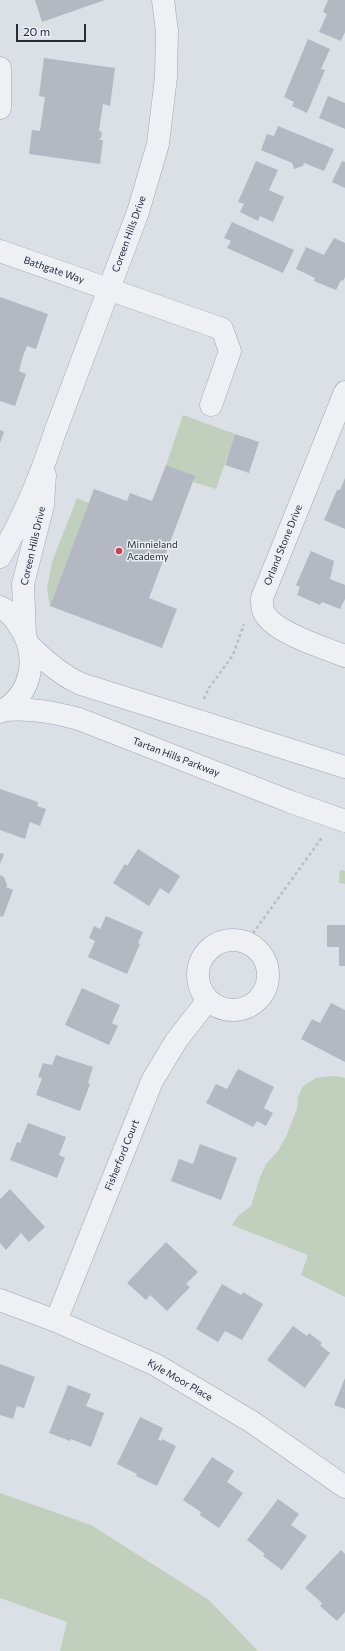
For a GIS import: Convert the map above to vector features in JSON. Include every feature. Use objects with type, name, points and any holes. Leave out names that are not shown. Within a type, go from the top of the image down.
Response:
[{"type":"street","name":"Coreen Hills Drive","points":[[0,557],[10,541],[46,458],[138,212],[158,144],[166,77],[167,31],[163,0]]},
{"type":"street","points":[[0,68],[0,108]]},
{"type":"street","name":"Bathgate Way","points":[[0,251],[222,329],[230,352],[211,405]]},
{"type":"street","name":"Orland Stone Drive","points":[[263,611],[262,598],[266,586],[345,392]]},
{"type":"street","name":"Coreen Hills Drive","points":[[27,639],[23,584],[43,505],[46,458]]},
{"type":"street","points":[[0,607],[12,616],[27,639],[53,667],[67,678],[81,684],[345,767]]},
{"type":"street","points":[[263,611],[271,621],[284,631],[345,656]]},
{"type":"street","name":"Tartan Hills Parkway","points":[[2,711],[14,701],[22,691],[28,679],[31,666],[27,639]]},
{"type":"street","name":"Tartan Hills Parkway","points":[[2,711],[27,708],[79,719],[341,820]]},
{"type":"street","points":[[234,941],[246,943],[256,950],[264,959],[268,971],[267,984],[262,995],[253,1004],[242,1009],[230,1010],[218,1007],[208,1000],[201,990],[198,979],[199,967],[204,956],[212,947],[223,942],[234,941]]},
{"type":"street","name":"Fisherford Court","points":[[56,1321],[152,1081],[176,1041],[208,1000]]},
{"type":"street","name":"Kyle Moor Place","points":[[0,1300],[56,1321],[156,1365],[252,1422],[345,1487]]},
{"type":"path","points":[[195,720],[209,688],[233,655],[241,630],[248,617],[263,611]]},
{"type":"path","points":[[246,943],[341,820]]},
{"type":"green space","points":[[183,415],[235,434],[216,489],[193,482],[194,476],[166,465]]},
{"type":"green space","points":[[77,498],[89,503],[50,606],[47,588],[52,562]]},
{"type":"green space","points":[[340,870],[345,871],[345,884],[339,883]]},
{"type":"green space","points":[[334,1076],[345,1078],[345,1297],[301,1275],[308,1255],[232,1225],[238,1216],[251,1206],[260,1177],[266,1164],[278,1151],[287,1134],[297,1109],[298,1097],[303,1086],[316,1078]]},
{"type":"green space","points":[[0,1493],[91,1525],[209,1600],[258,1651],[60,1651],[67,1622],[0,1598]]},
{"type":"building","points":[[35,0],[105,0],[42,22]]},
{"type":"building","points":[[328,0],[345,0],[345,32],[341,41],[319,32],[327,14],[323,12]]},
{"type":"building","points":[[308,39],[330,49],[321,69],[325,70],[307,113],[292,106],[294,102],[284,97]]},
{"type":"building","points":[[44,58],[115,68],[110,106],[103,104],[99,130],[102,133],[101,138],[98,140],[103,140],[100,164],[29,154],[32,130],[40,131],[45,97],[39,96]]},
{"type":"building","points":[[328,96],[345,103],[345,129],[319,118]]},
{"type":"building","points":[[278,126],[334,149],[324,171],[304,163],[303,166],[294,169],[292,163],[261,150],[267,134],[274,136]]},
{"type":"building","points":[[256,161],[278,170],[269,190],[284,197],[273,222],[260,216],[258,221],[240,212],[244,204],[238,202]]},
{"type":"building","points":[[342,161],[345,162],[345,188],[332,182]]},
{"type":"building","points":[[232,222],[294,250],[283,273],[227,248],[231,241],[224,238]]},
{"type":"building","points":[[334,238],[345,243],[345,277],[343,281],[341,280],[336,290],[314,281],[315,278],[296,269],[306,247],[324,255]]},
{"type":"building","points":[[0,297],[48,314],[36,349],[27,346],[23,356],[19,371],[26,374],[15,406],[0,401]]},
{"type":"building","points":[[0,430],[4,432],[0,443]]},
{"type":"building","points":[[235,434],[259,442],[249,473],[225,465]]},
{"type":"building","name":"Minnieland Academy","points":[[166,465],[195,476],[149,598],[177,609],[162,648],[50,606],[94,489],[127,501],[130,493],[152,501]]},
{"type":"building","points":[[345,478],[345,529],[324,520],[337,490],[340,490]]},
{"type":"building","points":[[311,551],[334,561],[330,579],[345,585],[345,599],[340,609],[322,602],[320,605],[297,595],[300,587],[296,585]]},
{"type":"building","points":[[0,789],[38,802],[37,806],[46,809],[40,826],[30,822],[25,839],[0,830]]},
{"type":"building","points":[[138,849],[180,876],[169,894],[160,888],[149,906],[113,883],[125,864],[127,866]]},
{"type":"building","points":[[0,853],[4,854],[0,864]]},
{"type":"building","points":[[0,875],[4,877],[7,885],[6,887],[13,890],[3,917],[0,916]]},
{"type":"building","points":[[106,916],[143,932],[138,943],[140,944],[127,974],[88,957],[95,941],[89,938],[94,926],[100,929]]},
{"type":"building","points":[[327,925],[345,925],[345,966],[339,966],[339,947],[327,947]]},
{"type":"building","points":[[82,988],[120,1005],[112,1023],[118,1026],[109,1045],[65,1025]]},
{"type":"building","points":[[331,1003],[345,1010],[345,1062],[301,1039],[312,1019],[320,1023]]},
{"type":"building","points":[[56,1055],[93,1067],[88,1083],[90,1084],[80,1111],[36,1095],[42,1078],[38,1077],[43,1063],[52,1065]]},
{"type":"building","points":[[238,1069],[274,1087],[264,1108],[273,1113],[266,1126],[257,1121],[253,1127],[206,1103],[216,1084],[227,1089]]},
{"type":"building","points":[[28,1123],[66,1137],[59,1155],[65,1158],[57,1178],[10,1160],[17,1142],[20,1143]]},
{"type":"building","points":[[200,1144],[237,1158],[221,1200],[171,1181],[179,1159],[193,1164]]},
{"type":"building","points":[[10,1189],[45,1227],[29,1242],[21,1233],[6,1250],[0,1243],[0,1199]]},
{"type":"building","points":[[166,1242],[198,1272],[186,1284],[190,1287],[167,1311],[150,1295],[146,1300],[127,1283]]},
{"type":"building","points":[[222,1284],[241,1295],[243,1292],[263,1304],[242,1340],[225,1331],[218,1342],[196,1329]]},
{"type":"building","points":[[293,1326],[307,1336],[309,1333],[322,1343],[320,1345],[330,1353],[305,1388],[267,1360]]},
{"type":"building","points":[[0,1364],[35,1377],[24,1408],[17,1406],[13,1419],[0,1415]]},
{"type":"building","points":[[345,1378],[345,1409],[334,1405]]},
{"type":"building","points":[[68,1385],[91,1394],[86,1406],[104,1413],[91,1447],[71,1439],[70,1441],[49,1433]]},
{"type":"building","points":[[140,1417],[163,1428],[158,1440],[161,1441],[162,1439],[176,1446],[157,1486],[136,1476],[137,1474],[117,1464]]},
{"type":"building","points":[[212,1457],[234,1471],[227,1482],[243,1493],[219,1528],[200,1515],[201,1512],[183,1500]]},
{"type":"building","points":[[278,1499],[299,1514],[291,1525],[307,1536],[282,1570],[263,1556],[265,1554],[247,1540]]},
{"type":"building","points":[[341,1550],[345,1554],[345,1612],[337,1621],[320,1606],[322,1603],[305,1588]]},
{"type":"place","name":"Minnieland Academy","points":[[119,551]]}]
